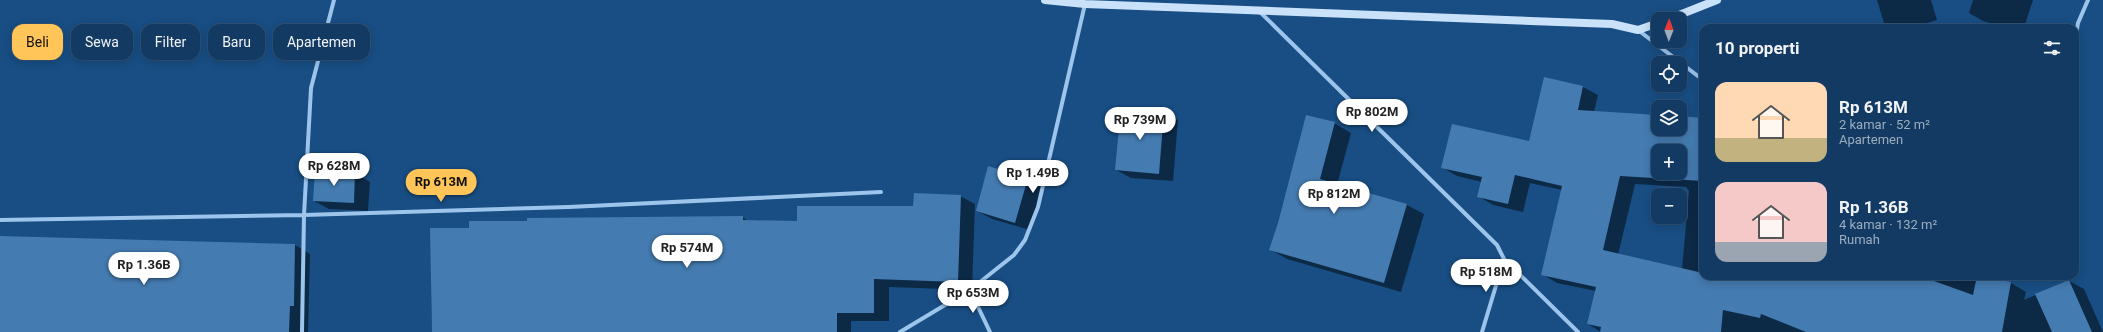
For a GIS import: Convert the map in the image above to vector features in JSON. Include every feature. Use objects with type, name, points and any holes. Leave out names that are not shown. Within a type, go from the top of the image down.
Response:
[{"type":"street","points":[[302,332],[304,215],[311,88],[334,0]]},
{"type":"street","points":[[1045,0],[1085,4],[1612,24],[1638,30],[1699,77]]},
{"type":"street","points":[[1687,12],[1717,0]]},
{"type":"street","points":[[2078,24],[2088,0]]},
{"type":"street","points":[[900,332],[970,290],[1014,255],[1024,240],[1038,207],[1085,4]]},
{"type":"street","points":[[1258,10],[1497,245],[1504,259],[1578,332]]},
{"type":"street","points":[[1638,30],[1651,25]]},
{"type":"street","points":[[0,220],[304,215],[569,207],[881,192]]},
{"type":"street","points":[[1482,332],[1504,259]]},
{"type":"street","points":[[970,290],[990,332]]},
{"type":"building","points":[[1544,77],[1583,86],[1578,110],[1651,115],[1651,136],[1687,136],[1687,117],[1699,118],[1699,181],[1686,180],[1687,144],[1651,144],[1651,178],[1620,176],[1603,250],[1699,272],[1699,280],[1931,280],[1973,295],[1976,280],[2000,280],[2011,282],[2002,332],[1806,332],[1761,314],[1760,318],[1723,310],[1721,332],[1600,332],[1601,327],[1587,324],[1596,287],[1541,275],[1562,186],[1515,175],[1508,204],[1477,197],[1482,177],[1441,168],[1452,124],[1529,141]]},
{"type":"building","points":[[1121,107],[1164,111],[1159,174],[1115,170]]},
{"type":"building","points":[[1306,115],[1335,122],[1320,179],[1407,204],[1384,283],[1269,250],[1278,223]]},
{"type":"building","points":[[988,166],[1028,178],[1015,223],[976,211]]},
{"type":"building","points":[[315,170],[355,172],[354,203],[313,201]]},
{"type":"building","points":[[914,193],[961,195],[958,282],[874,279],[874,313],[837,313],[837,332],[432,332],[430,228],[469,228],[469,221],[527,221],[527,218],[743,216],[743,220],[797,221],[797,206],[913,206]]},
{"type":"building","points":[[0,236],[295,244],[294,306],[290,306],[289,332],[0,332]]},
{"type":"building","points":[[2069,280],[2092,332],[2052,332],[2035,294]]}]
